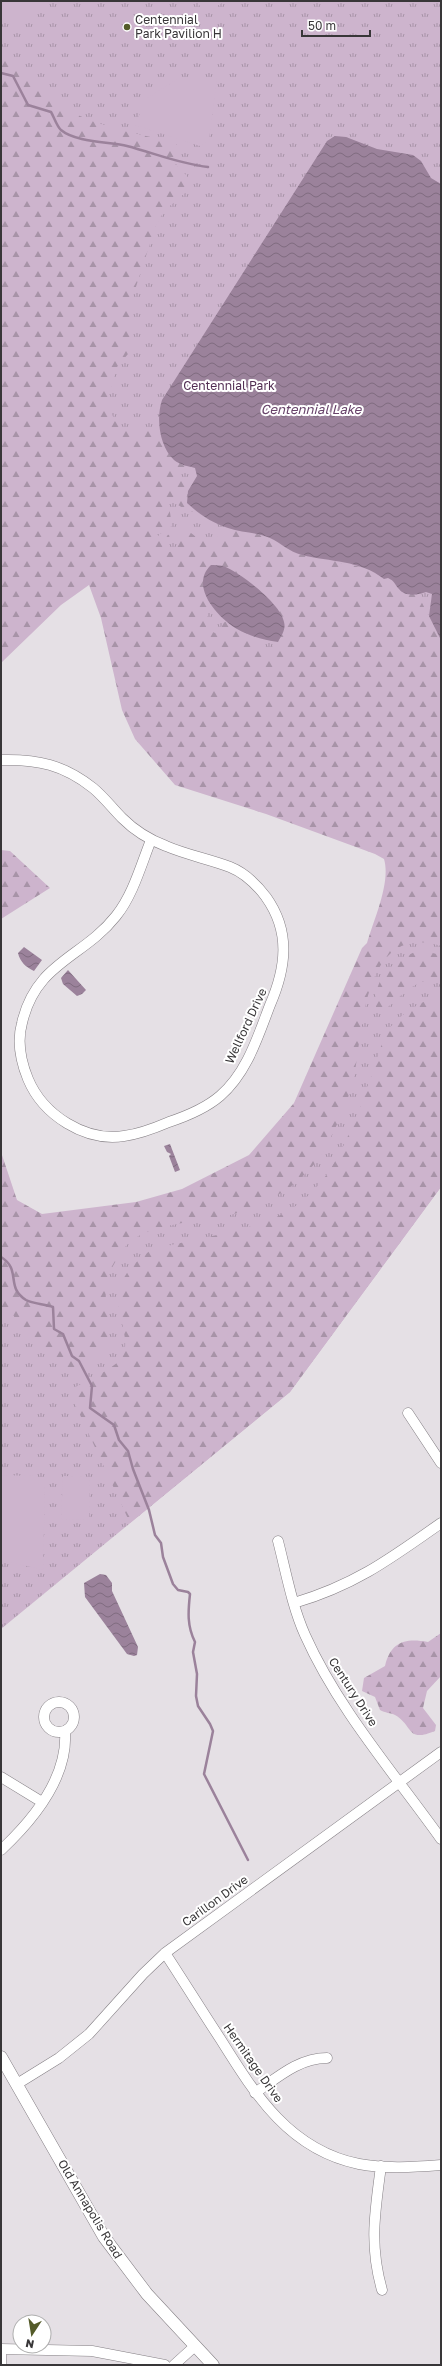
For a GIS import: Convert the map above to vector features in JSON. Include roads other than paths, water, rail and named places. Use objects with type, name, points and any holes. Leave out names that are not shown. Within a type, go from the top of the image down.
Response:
[{"type":"street","name":"Wellford Drive","points":[[1,760],[30,760],[61,768],[93,788],[124,820],[151,840],[178,852],[231,868],[246,876],[260,889],[278,918],[283,936],[283,963],[280,982],[246,1062],[220,1096],[182,1118],[149,1130],[123,1136],[103,1135],[81,1131],[62,1121],[38,1098],[23,1067],[20,1050],[20,1027],[34,990],[46,975],[117,916],[125,902],[151,840]]},
{"type":"street","points":[[408,1413],[441,1463]]},
{"type":"street","points":[[294,1603],[321,1595],[364,1576],[441,1523]]},
{"type":"street","name":"Century Drive","points":[[278,1541],[294,1603],[304,1633],[331,1685],[441,1839]]},
{"type":"street","points":[[1,1850],[30,1820],[42,1802],[61,1763],[65,1741],[64,1732]]},
{"type":"street","name":"Carillon Drive","points":[[17,2084],[59,2058],[89,2034],[143,1974],[165,1953],[441,1752]]},
{"type":"street","points":[[1,1777],[42,1802]]},
{"type":"street","name":"Hermitage Drive","points":[[165,1953],[255,2093],[277,2119],[306,2141],[340,2159],[381,2166],[441,2165]]},
{"type":"street","points":[[255,2093],[300,2063],[318,2058],[327,2058]]},
{"type":"street","name":"Old Annapolis Road","points":[[2,2062],[17,2084],[104,2237],[147,2294],[213,2365]]},
{"type":"street","points":[[381,2166],[373,2242],[376,2268],[382,2290]]},
{"type":"street","points":[[174,2365],[195,2346]]},
{"type":"street","points":[[2,2365],[1,2349],[92,2351],[164,2365]]},
{"type":"water","name":"Centennial Lake","points":[[335,136],[346,137],[377,149],[413,155],[421,161],[431,178],[441,184],[441,640],[429,616],[432,594],[426,592],[419,594],[408,594],[402,592],[390,579],[384,579],[365,568],[344,562],[297,554],[270,538],[228,528],[211,521],[201,514],[187,503],[188,491],[197,476],[195,468],[181,464],[174,460],[165,447],[160,432],[159,415],[162,400],[327,141]]},
{"type":"water","points":[[211,565],[223,566],[230,569],[259,590],[276,606],[284,622],[283,632],[278,642],[247,634],[237,629],[229,624],[214,609],[204,591],[203,582],[205,573]]},
{"type":"water","points":[[24,947],[42,960],[34,971],[28,968],[20,959],[18,953]]},
{"type":"water","points":[[68,970],[86,990],[82,994],[77,996],[63,984],[61,978]]},
{"type":"water","points":[[170,1144],[180,1170],[175,1172],[169,1156],[171,1154],[167,1152],[164,1146]]},
{"type":"water","points":[[100,1574],[106,1575],[112,1583],[112,1591],[138,1647],[137,1655],[134,1656],[127,1654],[85,1597],[84,1583]]},
{"type":"waterway","points":[[1,73],[13,76],[28,105],[51,112],[60,129],[67,134],[83,139],[127,146],[177,161],[208,167]]},
{"type":"waterway","points":[[1,1257],[11,1267],[14,1284],[20,1295],[26,1300],[53,1307],[54,1329],[63,1334],[72,1356],[79,1361],[92,1386],[90,1408],[114,1425],[119,1440],[128,1451],[133,1469],[149,1510],[155,1535],[161,1543],[163,1557],[173,1584],[178,1590],[188,1592],[190,1594],[189,1619],[192,1636],[195,1642],[193,1652],[197,1674],[196,1696],[198,1706],[213,1731],[204,1774],[248,1860]]},
{"type":"place","name":"Centennial Park Pavilion H","points":[[127,27]]},
{"type":"park label","name":"Centennial Park","points":[[229,386]]}]
